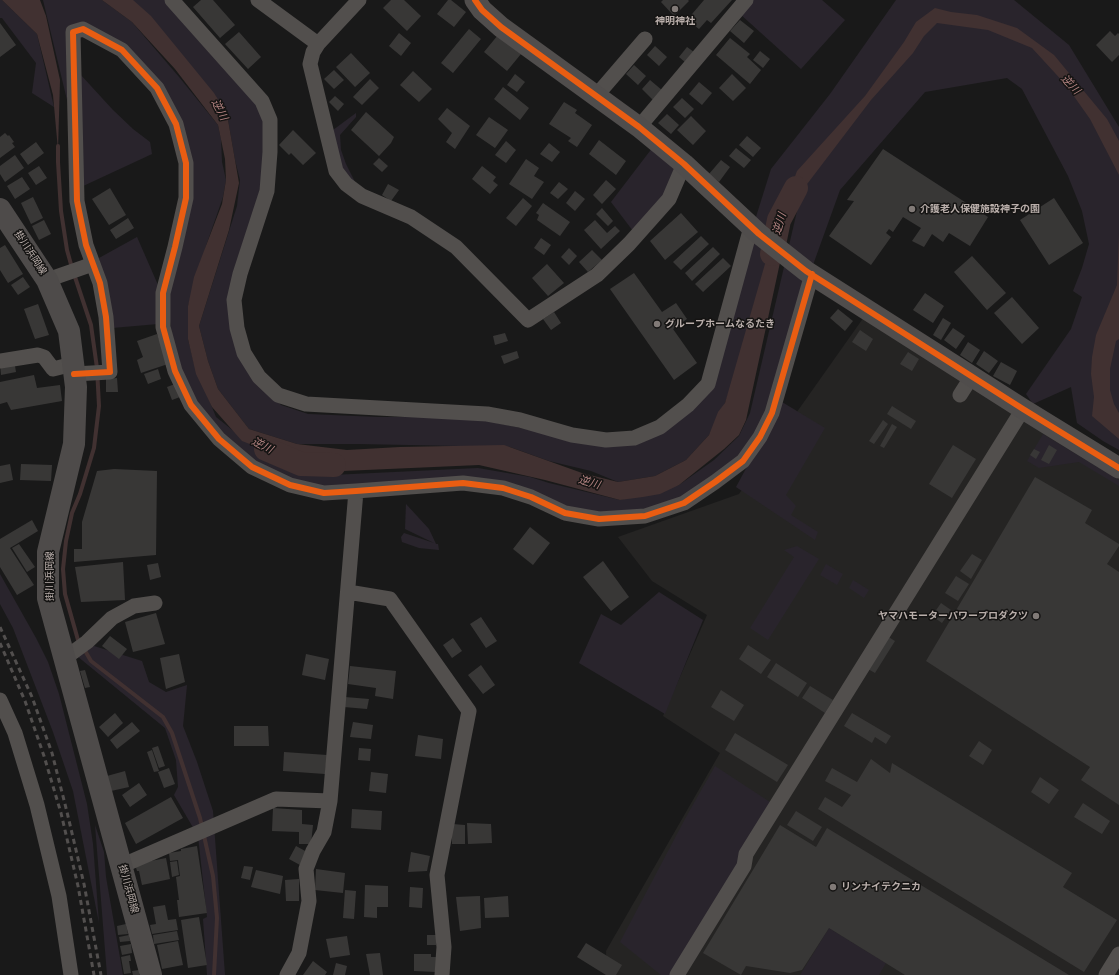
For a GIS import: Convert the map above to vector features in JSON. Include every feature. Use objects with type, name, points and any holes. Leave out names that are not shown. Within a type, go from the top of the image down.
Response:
[{"type":"main road","name":"掛川浜岡線","points":[[0,209],[55,278],[78,370],[74,444],[48,552],[48,598],[69,655],[121,866],[151,975]]},
{"type":"street","points":[[172,0],[262,101],[270,120],[270,152],[267,191],[240,274],[234,300],[237,328],[244,353],[258,377],[278,395],[306,404],[487,414],[520,420],[572,435],[606,440],[634,438],[660,427],[688,405],[708,384],[755,231]]},
{"type":"street","points":[[258,0],[318,44]]},
{"type":"street","points":[[359,0],[318,44],[313,52],[310,64],[336,171],[346,184],[362,196],[411,217],[456,247],[528,320],[597,275],[629,244],[669,200],[684,164]]},
{"type":"street","points":[[476,0],[482,10],[501,27],[639,127],[684,164],[755,231],[809,273],[1119,468]]},
{"type":"street","points":[[639,127],[746,0]]},
{"type":"street","points":[[0,361],[38,355],[44,357],[53,369],[103,373],[110,372],[106,317],[100,283],[89,266],[77,201],[73,32],[83,29],[122,50],[157,88],[176,124],[186,163],[186,198],[176,247],[163,292],[163,327],[176,371],[191,405],[219,439],[252,467],[290,485],[324,493],[463,483],[503,488],[531,497],[565,513],[598,519],[646,516],[684,503],[716,482],[742,461],[760,437],[772,413],[809,273]]},
{"type":"street","points":[[596,96],[645,39]]},
{"type":"street","points":[[55,278],[89,266]]},
{"type":"street","points":[[960,395],[972,376]]},
{"type":"street","points":[[677,975],[744,866],[746,854],[1023,409]]},
{"type":"street","points":[[287,975],[299,953],[310,900],[306,869],[313,851],[324,832],[330,801],[356,491]]},
{"type":"street","points":[[348,592],[390,599],[469,711],[437,875],[444,947],[442,975]]},
{"type":"street","points":[[69,655],[87,642],[112,618],[134,606],[155,603]]},
{"type":"street","points":[[0,700],[15,733],[36,805],[59,896],[71,975]]},
{"type":"street","points":[[121,866],[276,799],[330,801]]},
{"type":"street","points":[[1106,975],[1119,954]]},
{"type":"shaded area","points":[[0,0],[2,0],[37,34],[54,107],[32,93],[36,63],[2,18],[0,18]]},
{"type":"shaded area","points":[[43,0],[102,0],[132,22],[218,125],[221,139],[222,162],[226,180],[223,197],[188,306],[188,339],[194,363],[216,417],[250,444],[332,475],[478,468],[530,477],[620,500],[679,485],[714,460],[739,436],[750,413],[803,190],[798,196],[725,403],[709,435],[686,460],[655,476],[618,482],[591,471],[549,461],[510,447],[297,444],[249,429],[218,389],[208,361],[199,326],[237,206],[240,180],[227,114],[131,0],[171,0],[244,84],[270,127],[262,193],[228,308],[242,362],[281,405],[308,414],[379,417],[462,417],[594,443],[626,445],[710,387],[755,220],[771,169],[830,94],[896,0],[1014,0],[1069,45],[1119,127],[1119,450],[1077,423],[1071,387],[1033,404],[1026,394],[1071,329],[1082,297],[1073,291],[1089,244],[1082,211],[1068,176],[1022,89],[1007,78],[925,92],[840,190],[809,276],[771,411],[740,460],[684,501],[651,512],[595,516],[506,485],[329,487],[303,485],[262,467],[232,446],[197,406],[177,370],[166,292],[191,207],[160,84],[83,26],[67,100]]},
{"type":"shaded area","points":[[753,0],[822,0],[845,20],[801,69],[740,14]]},
{"type":"shaded area","points":[[80,74],[113,110],[133,129],[150,142],[152,154],[81,187]]},
{"type":"shaded area","points":[[356,113],[356,117],[340,135],[341,150],[356,184],[340,169],[333,130]]},
{"type":"shaded area","points":[[653,147],[678,167],[662,199],[633,231],[611,202]]},
{"type":"shaded area","points":[[137,237],[158,285],[158,324],[112,328],[99,258]]},
{"type":"shaded area","points":[[864,317],[1119,473],[1119,975],[607,975],[606,951],[720,753],[663,716],[707,615],[652,581],[618,537],[739,494]]},
{"type":"shaded area","points":[[782,402],[825,428],[786,495],[796,506],[791,515],[818,532],[815,540],[736,487]]},
{"type":"shaded area","points":[[1043,434],[1119,480],[1119,486],[1079,462],[1039,468],[1027,461]]},
{"type":"shaded area","points":[[406,504],[429,529],[436,544],[438,544],[439,550],[419,548],[402,542],[401,537],[404,533],[434,543],[405,529]]},
{"type":"shaded area","points":[[797,546],[819,559],[768,640],[750,628],[794,557],[784,550]]},
{"type":"shaded area","points":[[826,564],[843,574],[837,585],[820,575]]},
{"type":"shaded area","points":[[0,574],[48,662],[59,694],[87,804],[93,844],[99,923],[73,791],[53,732],[13,628],[0,604]]},
{"type":"shaded area","points":[[853,580],[869,590],[864,598],[849,588]]},
{"type":"shaded area","points":[[659,592],[703,620],[665,714],[579,663],[601,614],[621,625]]},
{"type":"shaded area","points":[[94,646],[142,661],[149,682],[166,692],[187,685],[183,726],[197,762],[213,811],[225,975],[207,975],[203,919],[207,917],[198,836],[174,795],[178,787],[176,760],[165,728],[77,656]]},
{"type":"shaded area","points":[[715,766],[773,804],[679,975],[661,975],[620,942],[686,817]]},
{"type":"shaded area","points":[[95,825],[104,852],[106,877],[123,975],[107,975]]},
{"type":"shaded area","points":[[829,928],[886,963],[879,975],[800,975]]},
{"type":"water","points":[[2,0],[40,0],[46,16],[60,80],[58,150],[53,95],[37,34]]},
{"type":"water","points":[[102,0],[133,0],[151,16],[214,93],[227,114],[239,183],[229,230],[199,326],[208,361],[218,389],[249,429],[297,444],[347,450],[400,447],[504,445],[582,473],[618,482],[655,476],[686,460],[709,435],[718,412],[725,403],[773,236],[797,171],[865,96],[904,42],[916,22],[935,8],[951,12],[977,15],[1017,28],[1054,55],[1107,119],[1119,141],[1119,175],[1090,119],[1066,85],[1032,48],[988,30],[937,23],[924,36],[913,53],[871,100],[798,196],[784,244],[746,420],[739,435],[679,485],[660,494],[620,500],[545,480],[479,465],[320,472],[242,441],[212,407],[196,374],[188,339],[188,306],[194,277],[222,204],[226,180],[225,159],[218,125],[175,69],[132,22]]},
{"type":"water","points":[[1119,233],[1119,339],[1116,341],[1110,369],[1110,390],[1114,404],[1119,413],[1119,439],[1092,416],[1094,397],[1091,374],[1096,335],[1117,285]]},
{"type":"building","points":[[201,0],[213,0],[235,25],[220,38],[193,7]]},
{"type":"building","points":[[391,0],[404,0],[421,16],[407,31],[383,8]]},
{"type":"building","points":[[448,0],[451,0],[466,12],[454,27],[437,14]]},
{"type":"building","name":"神明神社","points":[[663,0],[689,1],[674,16],[661,2]]},
{"type":"building","points":[[704,0],[732,0],[711,23],[707,20],[699,29],[687,20]]},
{"type":"building","points":[[740,20],[754,31],[744,43],[730,31]]},
{"type":"building","points":[[0,23],[16,45],[0,57]]},
{"type":"building","points":[[469,29],[481,39],[453,73],[441,63]]},
{"type":"building","points":[[1110,31],[1115,36],[1118,33],[1119,34],[1119,55],[1112,62],[1096,45]]},
{"type":"building","points":[[239,32],[261,57],[248,69],[225,44]]},
{"type":"building","points":[[399,33],[411,43],[401,56],[389,46]]},
{"type":"building","points":[[498,35],[521,54],[507,71],[484,52]]},
{"type":"building","points":[[730,38],[750,54],[747,57],[761,70],[750,84],[716,55]]},
{"type":"building","points":[[655,46],[667,57],[659,66],[647,55]]},
{"type":"building","points":[[687,47],[694,52],[685,62],[679,57]]},
{"type":"building","points":[[760,51],[770,59],[763,68],[753,60]]},
{"type":"building","points":[[351,53],[370,73],[355,87],[336,67]]},
{"type":"building","points":[[634,65],[646,76],[638,85],[626,74]]},
{"type":"building","points":[[334,70],[344,80],[334,89],[324,79]]},
{"type":"building","points":[[413,71],[432,89],[419,102],[400,85]]},
{"type":"building","points":[[515,74],[525,82],[517,92],[507,85]]},
{"type":"building","points":[[732,74],[746,88],[733,101],[719,88]]},
{"type":"building","points":[[370,79],[379,88],[362,105],[353,97]]},
{"type":"building","points":[[650,80],[663,91],[654,101],[642,89]]},
{"type":"building","points":[[699,82],[712,93],[702,105],[689,94]]},
{"type":"building","points":[[503,87],[529,108],[520,120],[494,99]]},
{"type":"building","points":[[335,96],[344,104],[338,111],[329,102]]},
{"type":"building","points":[[682,98],[694,109],[685,118],[673,107]]},
{"type":"building","points":[[564,102],[577,110],[575,113],[592,125],[577,147],[568,141],[571,138],[549,124]]},
{"type":"building","points":[[447,108],[470,126],[455,149],[446,142],[452,133],[438,119]]},
{"type":"building","points":[[366,112],[394,137],[391,143],[379,156],[351,130]]},
{"type":"building","points":[[667,114],[679,125],[671,134],[658,123]]},
{"type":"building","points":[[691,116],[706,131],[693,145],[677,130]]},
{"type":"building","points":[[489,117],[508,130],[495,148],[476,135]]},
{"type":"building","points":[[293,130],[316,153],[303,165],[291,153],[289,155],[279,145]]},
{"type":"building","points":[[5,133],[8,136],[9,135],[14,142],[12,143],[15,147],[0,158],[0,137]]},
{"type":"building","points":[[747,136],[761,148],[753,157],[739,145]]},
{"type":"building","points":[[599,140],[626,161],[616,175],[589,154]]},
{"type":"building","points":[[506,141],[516,150],[506,163],[495,155]]},
{"type":"building","points":[[36,142],[44,153],[28,165],[20,154]]},
{"type":"building","points":[[549,143],[560,152],[552,162],[540,154]]},
{"type":"building","points":[[736,148],[751,160],[744,168],[729,156]]},
{"type":"building","name":"介護老人保健施設神子の園","points":[[883,149],[988,217],[970,246],[949,233],[943,242],[932,234],[924,247],[912,241],[921,228],[903,217],[893,232],[889,229],[886,233],[891,237],[871,265],[829,236],[854,201],[847,200]]},
{"type":"building","points":[[15,155],[24,168],[5,182],[0,174],[0,166]]},
{"type":"building","points":[[379,158],[388,166],[382,172],[373,164]]},
{"type":"building","points":[[526,159],[539,168],[534,176],[544,182],[532,199],[509,184]]},
{"type":"building","points":[[721,160],[730,167],[719,182],[709,174]]},
{"type":"building","points":[[39,166],[47,178],[36,185],[28,173]]},
{"type":"building","points":[[482,166],[496,177],[493,181],[498,185],[490,194],[472,179]]},
{"type":"building","points":[[22,177],[30,189],[15,199],[7,186]]},
{"type":"building","points":[[606,180],[616,189],[602,204],[593,195]]},
{"type":"building","points":[[559,182],[568,189],[558,199],[550,193]]},
{"type":"building","points":[[388,184],[399,190],[391,201],[382,195]]},
{"type":"building","points":[[110,188],[126,215],[109,225],[92,199]]},
{"type":"building","points":[[575,191],[585,199],[575,211],[566,203]]},
{"type":"building","points":[[33,197],[43,218],[31,224],[21,203]]},
{"type":"building","points":[[523,198],[532,206],[516,226],[506,218]]},
{"type":"building","points":[[1054,198],[1083,243],[1049,265],[1020,220]]},
{"type":"building","points":[[543,203],[570,222],[560,236],[537,220],[539,215],[536,213]]},
{"type":"building","points":[[602,208],[613,221],[608,226],[596,214]]},
{"type":"building","points":[[681,213],[698,232],[665,260],[650,241]]},
{"type":"building","points":[[128,218],[134,228],[116,239],[110,230]]},
{"type":"building","points":[[44,220],[51,234],[39,240],[32,226]]},
{"type":"building","points":[[595,220],[607,233],[615,226],[620,231],[601,249],[584,230]]},
{"type":"building","points":[[701,236],[709,244],[681,270],[673,262]]},
{"type":"building","points":[[541,238],[551,245],[544,255],[534,248]]},
{"type":"building","points":[[5,245],[23,274],[8,283],[0,270],[0,248]]},
{"type":"building","points":[[713,247],[720,254],[692,281],[685,273]]},
{"type":"building","points":[[569,248],[577,256],[569,265],[561,257]]},
{"type":"building","points":[[592,250],[602,260],[588,272],[579,262]]},
{"type":"building","points":[[972,256],[1006,293],[987,310],[954,272]]},
{"type":"building","points":[[723,258],[731,266],[703,292],[695,284]]},
{"type":"building","points":[[547,264],[564,283],[548,296],[532,278]]},
{"type":"building","name":"グループホームなるたき","points":[[634,273],[662,312],[676,303],[687,319],[673,329],[697,363],[674,380],[610,289]]},
{"type":"building","points":[[23,277],[30,287],[18,295],[11,285]]},
{"type":"building","points":[[925,293],[944,306],[933,323],[913,310]]},
{"type":"building","points":[[1012,297],[1039,328],[1022,344],[994,313]]},
{"type":"building","points":[[38,304],[49,335],[35,339],[24,309]]},
{"type":"building","points":[[838,309],[853,321],[845,331],[830,318]]},
{"type":"building","points":[[554,312],[561,323],[551,330],[543,319]]},
{"type":"building","points":[[943,318],[951,323],[941,340],[933,335]]},
{"type":"building","points":[[953,328],[965,336],[956,349],[944,340]]},
{"type":"building","points":[[860,330],[873,339],[866,351],[852,342]]},
{"type":"building","points":[[505,333],[508,341],[495,345],[493,336]]},
{"type":"building","points":[[157,334],[168,364],[141,373],[137,360],[143,357],[137,341]]},
{"type":"building","points":[[968,342],[980,350],[972,363],[960,355]]},
{"type":"building","points":[[517,351],[519,358],[504,364],[501,356]]},
{"type":"building","points":[[984,351],[998,361],[989,373],[976,364]]},
{"type":"building","points":[[908,352],[919,359],[912,371],[900,364]]},
{"type":"building","points":[[14,360],[16,372],[1,375],[0,363]]},
{"type":"building","points":[[1001,362],[1017,371],[1010,385],[993,376]]},
{"type":"building","points":[[158,369],[161,379],[148,384],[144,374]]},
{"type":"building","points":[[34,375],[37,388],[60,385],[62,401],[11,410],[7,402],[0,404],[0,382]]},
{"type":"building","points":[[117,378],[118,392],[106,392],[106,379]]},
{"type":"building","points":[[175,384],[180,397],[172,400],[167,387]]},
{"type":"building","points":[[892,406],[916,421],[911,429],[887,414]]},
{"type":"building","points":[[883,420],[888,424],[874,444],[869,441]]},
{"type":"building","points":[[892,424],[897,427],[884,448],[880,446]]},
{"type":"building","points":[[953,445],[976,459],[952,498],[929,484]]},
{"type":"building","points":[[1049,445],[1057,450],[1049,464],[1041,460]]},
{"type":"building","points":[[1034,449],[1040,452],[1036,459],[1030,455]]},
{"type":"building","points":[[10,464],[13,480],[0,483],[0,466]]},
{"type":"building","points":[[21,464],[52,465],[51,481],[20,480]]},
{"type":"building","points":[[114,469],[157,471],[156,555],[74,562],[74,549],[82,549],[82,522],[97,471]]},
{"type":"building","name":"ヤマハモーターパワープロダクツ","points":[[1035,477],[1092,510],[1085,523],[1119,544],[1107,564],[1119,572],[1119,805],[1081,780],[1090,767],[926,661]]},
{"type":"building","points":[[32,520],[38,531],[10,548],[34,585],[17,595],[0,567],[0,539]]},
{"type":"building","points":[[530,527],[550,543],[533,565],[513,549]]},
{"type":"building","points":[[19,544],[35,567],[27,572],[12,548]]},
{"type":"building","points":[[972,554],[982,560],[971,579],[960,571]]},
{"type":"building","points":[[603,561],[629,597],[611,611],[583,577]]},
{"type":"building","points":[[123,562],[125,600],[81,602],[75,567]]},
{"type":"building","points":[[158,563],[161,577],[150,580],[147,565]]},
{"type":"building","points":[[956,576],[969,584],[958,601],[945,593]]},
{"type":"building","points":[[941,603],[951,610],[942,623],[932,616]]},
{"type":"building","points":[[156,613],[165,644],[133,652],[125,622]]},
{"type":"building","points":[[481,617],[497,641],[486,648],[470,624]]},
{"type":"building","points":[[110,636],[127,649],[119,659],[102,646]]},
{"type":"building","points":[[887,636],[895,641],[875,673],[868,669]]},
{"type":"building","points":[[453,638],[462,651],[452,658],[443,645]]},
{"type":"building","points":[[748,645],[771,660],[761,674],[739,659]]},
{"type":"building","points":[[179,654],[185,682],[166,689],[160,658]]},
{"type":"building","points":[[306,654],[329,659],[325,680],[302,675]]},
{"type":"building","points":[[776,663],[807,683],[798,697],[767,677]]},
{"type":"building","points":[[481,665],[495,685],[483,694],[468,675]]},
{"type":"building","points":[[350,666],[396,671],[393,699],[375,696],[376,688],[348,684]]},
{"type":"building","points":[[85,670],[90,687],[85,688],[80,671]]},
{"type":"building","points":[[810,686],[833,700],[825,713],[802,698]]},
{"type":"building","points":[[721,690],[744,705],[734,721],[711,707]]},
{"type":"building","points":[[345,697],[369,699],[367,709],[344,707]]},
{"type":"building","points":[[115,713],[123,723],[108,737],[99,727]]},
{"type":"building","points":[[852,713],[891,736],[886,744],[875,737],[872,743],[844,726]]},
{"type":"building","points":[[132,722],[140,731],[117,749],[110,740]]},
{"type":"building","points":[[353,722],[373,725],[371,739],[350,737]]},
{"type":"building","points":[[234,726],[268,726],[269,746],[234,746]]},
{"type":"building","points":[[735,733],[788,765],[777,782],[725,750]]},
{"type":"building","points":[[418,735],[443,739],[441,759],[415,756]]},
{"type":"building","points":[[979,741],[992,750],[983,765],[969,756]]},
{"type":"building","points":[[158,746],[165,766],[159,768],[152,748]]},
{"type":"building","points":[[359,748],[371,749],[370,761],[358,760]]},
{"type":"building","points":[[152,750],[159,771],[154,772],[147,752]]},
{"type":"building","points":[[284,752],[327,755],[325,774],[283,771]]},
{"type":"building","name":"リンナイテクニカ","points":[[871,759],[890,773],[892,763],[1072,873],[1063,887],[1117,920],[1084,972],[818,809],[825,797],[842,807],[851,795],[825,781],[832,768],[857,782]]},
{"type":"building","points":[[169,768],[175,784],[164,788],[158,772]]},
{"type":"building","points":[[125,771],[129,787],[111,791],[107,776]]},
{"type":"building","points":[[371,772],[388,774],[386,793],[369,791]]},
{"type":"building","points":[[1040,777],[1059,790],[1049,804],[1031,792]]},
{"type":"building","points":[[139,783],[147,795],[130,807],[122,795]]},
{"type":"building","points":[[171,797],[183,818],[136,844],[125,823]]},
{"type":"building","points":[[1083,803],[1110,821],[1102,834],[1074,817]]},
{"type":"building","points":[[273,808],[302,810],[302,824],[313,825],[311,844],[299,844],[299,832],[272,831]]},
{"type":"building","points":[[352,809],[382,811],[381,830],[351,828]]},
{"type":"building","points":[[796,811],[822,827],[813,841],[787,825]]},
{"type":"building","points":[[467,823],[491,824],[492,843],[468,844]]},
{"type":"building","points":[[452,824],[465,825],[465,844],[452,844]]},
{"type":"building","name":"リンナイテクニカ","points":[[780,825],[816,847],[827,828],[1069,975],[905,975],[829,928],[802,970],[790,973],[746,966],[741,975],[703,953]]},
{"type":"building","points":[[197,846],[207,913],[179,917],[177,900],[179,900],[176,877],[180,876],[178,860],[170,861],[169,853]]},
{"type":"building","points":[[296,846],[307,852],[300,865],[289,859]]},
{"type":"building","points":[[411,852],[430,856],[427,871],[408,872]]},
{"type":"building","points":[[166,858],[170,879],[142,885],[139,871],[137,871],[135,864]]},
{"type":"building","points":[[177,861],[179,875],[172,877],[170,862]]},
{"type":"building","points":[[244,866],[253,867],[250,880],[241,878]]},
{"type":"building","points":[[316,869],[345,873],[343,893],[315,890]]},
{"type":"building","points":[[256,870],[283,876],[280,894],[251,887]]},
{"type":"building","points":[[299,879],[299,901],[286,901],[285,880]]},
{"type":"building","points":[[365,885],[388,886],[388,907],[377,907],[377,918],[364,917]]},
{"type":"building","points":[[410,887],[423,888],[422,908],[409,907]]},
{"type":"building","points":[[345,890],[356,891],[354,919],[343,918]]},
{"type":"building","points":[[480,896],[481,928],[460,931],[456,897]]},
{"type":"building","points":[[508,896],[509,917],[485,918],[484,898]]},
{"type":"building","points":[[165,905],[168,920],[176,919],[178,930],[152,934],[150,925],[156,924],[153,907]]},
{"type":"building","points":[[199,917],[207,965],[188,968],[181,920]]},
{"type":"building","points":[[126,924],[128,934],[118,935],[117,926]]},
{"type":"building","points":[[177,931],[179,940],[154,944],[153,935]]},
{"type":"building","points":[[129,935],[130,941],[120,942],[119,937]]},
{"type":"building","points":[[427,935],[436,935],[436,945],[427,945]]},
{"type":"building","points":[[347,936],[350,955],[330,958],[326,939]]},
{"type":"building","points":[[178,941],[183,965],[162,969],[157,945]]},
{"type":"building","points":[[586,943],[622,965],[616,975],[606,975],[577,957]]},
{"type":"building","points":[[131,944],[132,953],[122,955],[120,946]]},
{"type":"building","points":[[380,953],[383,975],[370,975],[366,954]]},
{"type":"building","points":[[414,954],[431,954],[431,957],[437,957],[436,972],[414,971]]},
{"type":"building","points":[[130,955],[131,961],[129,961],[131,973],[124,974],[121,957]]},
{"type":"building","points":[[313,961],[327,972],[325,975],[303,975]]},
{"type":"building","points":[[336,963],[347,966],[345,975],[333,975]]},
{"type":"building","points":[[139,970],[139,975],[133,975],[132,971]]},
{"type":"waterway","points":[[58,146],[61,211],[67,250],[72,268]]},
{"type":"waterway","name":"逆川","points":[[772,254],[779,220],[796,188]]},
{"type":"waterway","points":[[74,274],[91,325],[97,368],[99,406],[94,448],[80,494],[72,513],[66,541],[63,569],[65,594],[80,643]]},
{"type":"waterway","name":"逆川","points":[[266,449],[301,464],[334,465]]},
{"type":"waterway","points":[[84,649],[91,661],[163,717],[172,733],[200,818],[213,876],[217,918],[214,975]]},
{"type":"railway","points":[[0,627],[32,697],[52,753],[84,884],[101,975]]},
{"type":"railway","points":[[0,643],[25,701],[44,756],[61,813],[78,886],[94,975]]},
{"type":"cycle path","points":[[475,0],[482,10],[501,27],[639,127],[684,164],[759,234],[806,271],[1023,409],[1119,468]]},
{"type":"cycle path","points":[[74,374],[110,372],[106,317],[100,283],[86,245],[77,201],[73,32],[83,29],[122,50],[157,88],[176,124],[186,163],[186,198],[163,293],[163,327],[175,371],[191,405],[219,439],[252,467],[290,485],[324,493],[463,483],[503,488],[531,497],[565,513],[599,519],[645,516],[684,503],[743,461],[760,437],[772,413],[812,274]]},
{"type":"place","name":"神明神社","points":[[675,9]]},
{"type":"place","name":"介護老人保健施設神子の園","points":[[912,209]]},
{"type":"place","name":"グループホームなるたき","points":[[657,324]]},
{"type":"place","name":"ヤマハモーターパワープロダクツ","points":[[1036,616]]},
{"type":"place","name":"リンナイテクニカ","points":[[833,887]]}]
